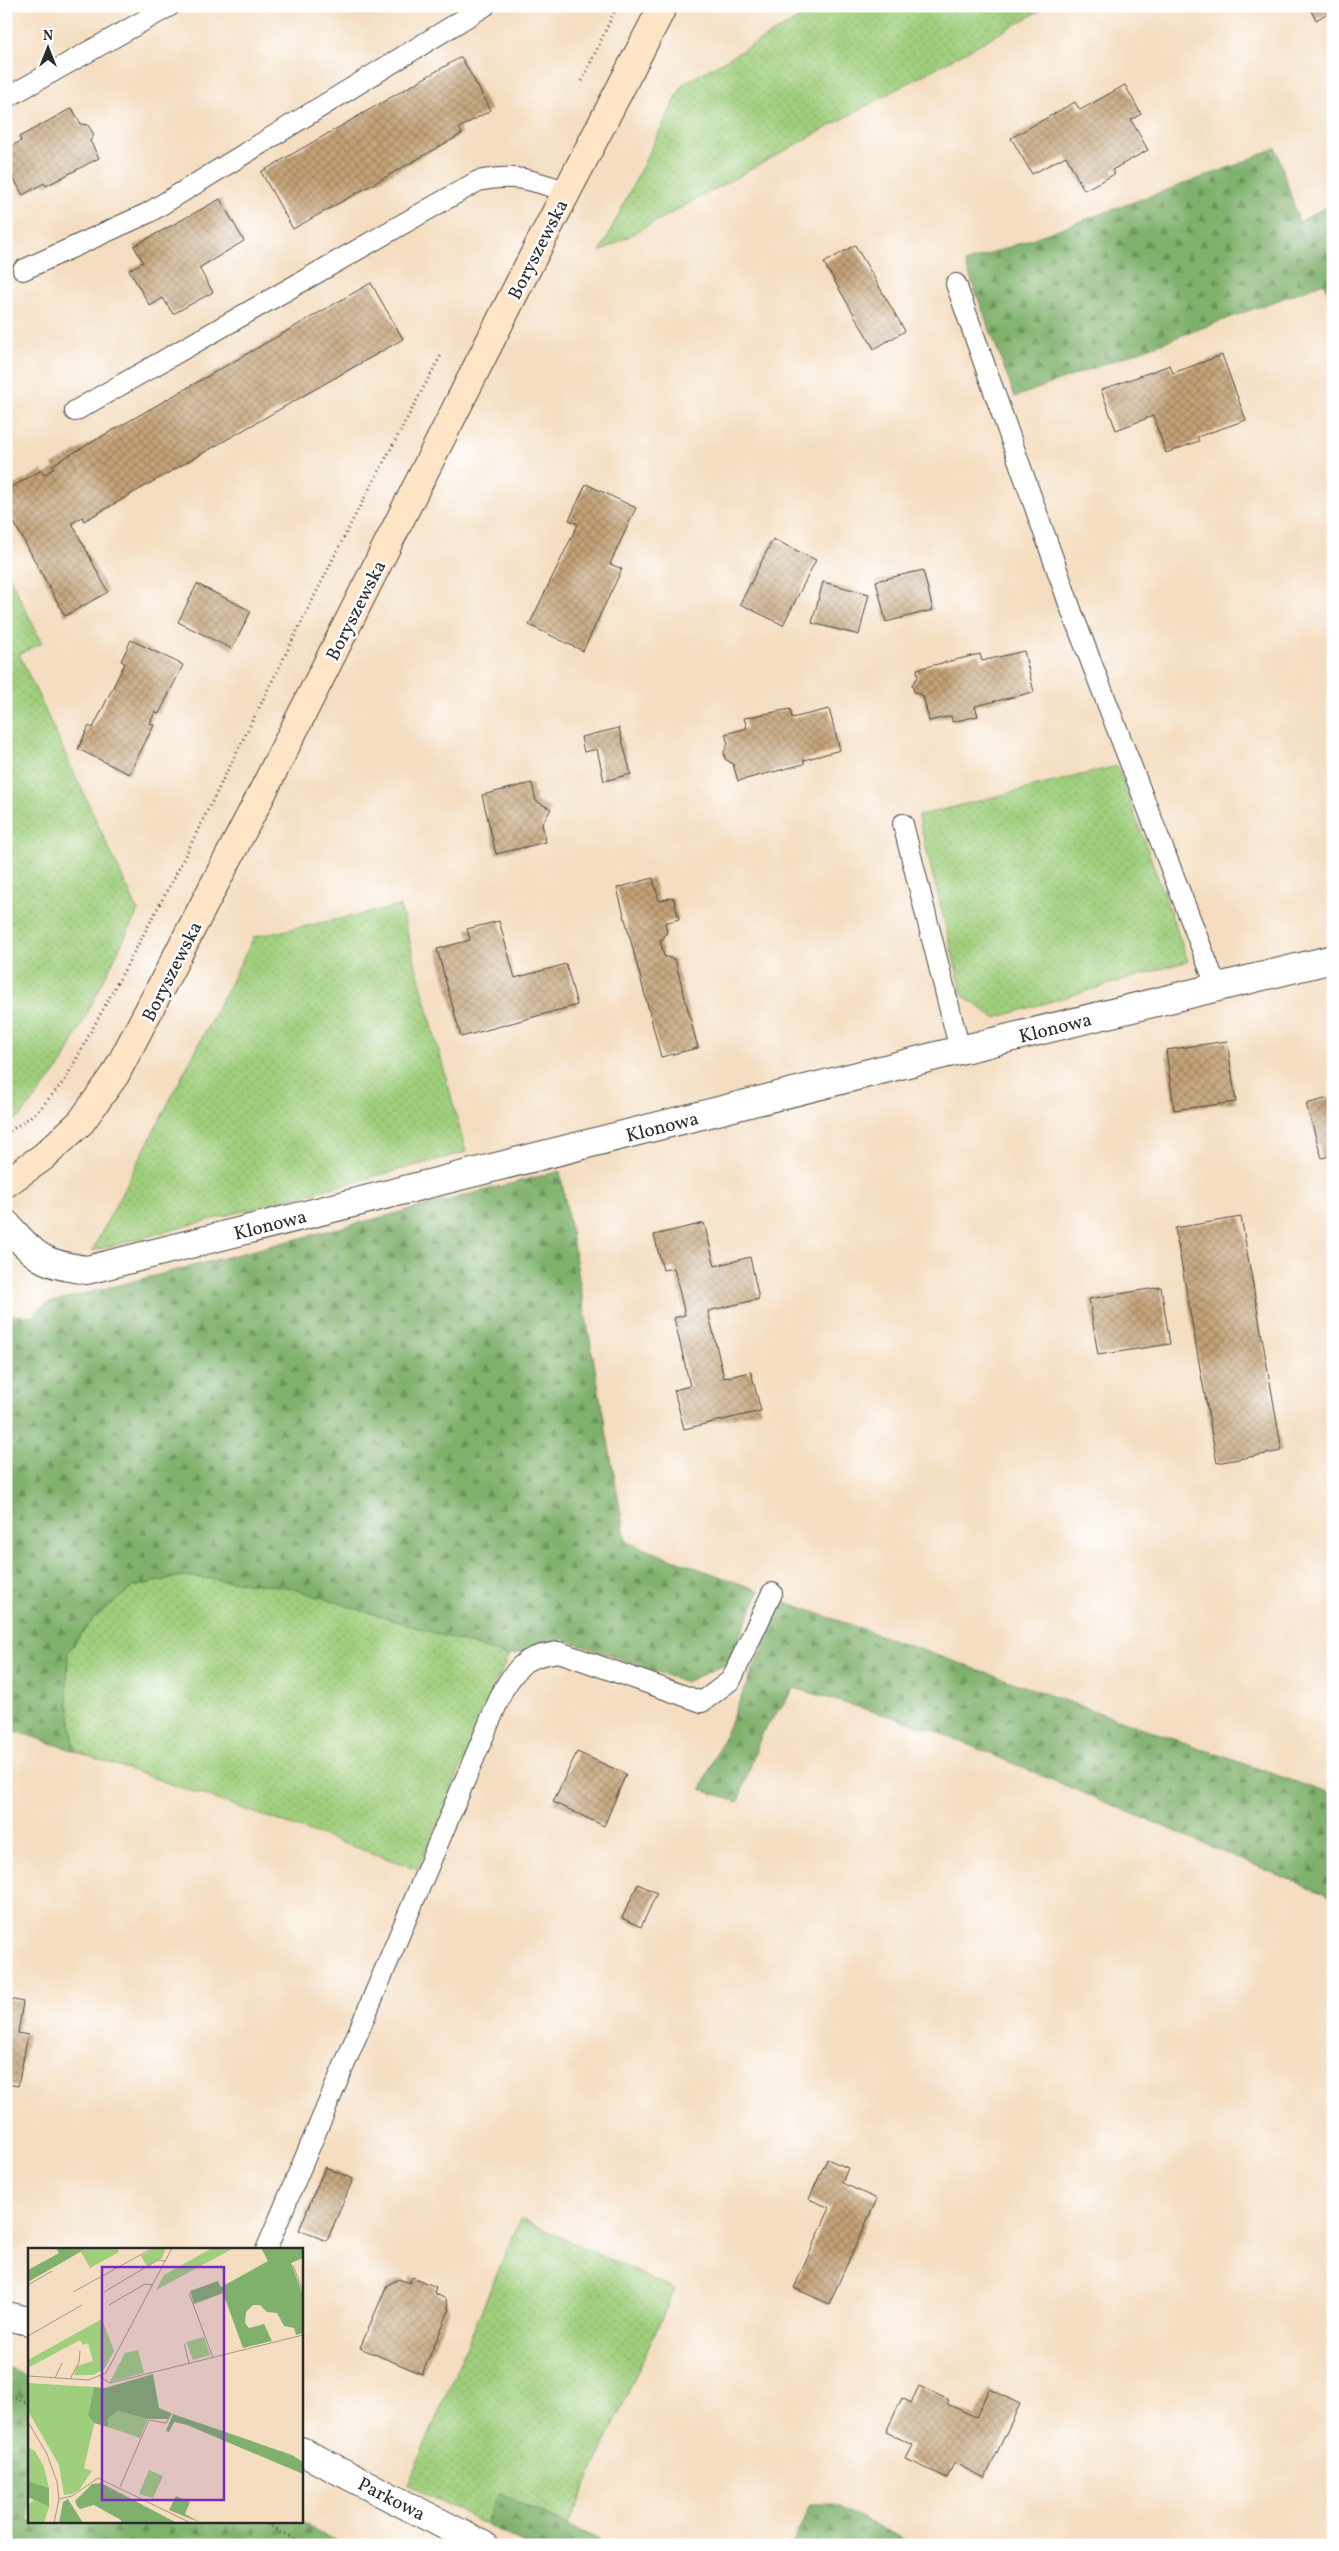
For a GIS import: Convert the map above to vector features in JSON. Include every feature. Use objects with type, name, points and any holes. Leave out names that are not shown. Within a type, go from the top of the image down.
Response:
[{"type":"main road","name":"Boryszewska","points":[[6,1183],[43,1157],[81,1122],[115,1076],[258,802],[663,6]]},
{"type":"street","name":"Klonowa","points":[[6,1224],[34,1254],[57,1266],[86,1270],[960,1050],[1333,959]]},
{"type":"street","points":[[6,2316],[28,2322]]},
{"type":"street","name":"Parkowa","points":[[302,2452],[483,2545]]},
{"type":"lane","points":[[6,98],[170,6]]},
{"type":"lane","points":[[23,270],[148,213],[485,6]]},
{"type":"lane","points":[[75,411],[478,181],[501,176],[534,180],[567,192]]},
{"type":"lane","points":[[956,284],[1073,614],[1217,988]]},
{"type":"lane","points":[[903,824],[960,1050]]},
{"type":"lane","points":[[267,2248],[503,1690],[519,1665],[541,1655],[559,1652],[702,1702],[731,1680],[772,1593]]},
{"type":"path","points":[[580,85],[617,6]]},
{"type":"path","points":[[6,1134],[38,1111],[65,1080],[175,876],[350,525],[442,353]]},
{"type":"path","points":[[6,2394],[28,2404]]},
{"type":"path","points":[[267,2524],[308,2545]]},
{"type":"green space","points":[[821,6],[1049,6],[600,252],[683,84]]},
{"type":"green space","points":[[1276,148],[1299,222],[1333,203],[1333,305],[1324,283],[1015,397],[965,263],[1236,165]]},
{"type":"green space","points":[[6,570],[42,643],[19,654],[138,911],[61,1066],[21,1116],[6,1125]]},
{"type":"green space","points":[[1117,766],[1188,961],[995,1018],[963,996],[918,816]]},
{"type":"green space","points":[[400,906],[466,1152],[92,1251],[254,937]]},
{"type":"green space","points":[[560,1171],[626,1542],[760,1591],[727,1664],[685,1682],[563,1639],[508,1656],[287,1587],[182,1576],[133,1587],[93,1619],[68,1652],[67,1694],[75,1751],[6,1728],[6,1315],[32,1316],[45,1304]]},
{"type":"green space","points":[[182,1576],[287,1587],[508,1656],[418,1869],[75,1751],[67,1694],[68,1652],[93,1619],[133,1587]]},
{"type":"green space","points":[[783,1601],[1333,1795],[1333,1898],[931,1729],[795,1688],[762,1733],[738,1802],[701,1789]]},
{"type":"green space","points":[[520,2219],[675,2289],[568,2525],[499,2493],[486,2524],[408,2485]]},
{"type":"green space","points":[[6,2366],[28,2377],[28,2524],[302,2523],[344,2545],[6,2545]]},
{"type":"green space","points":[[499,2493],[610,2545],[525,2545],[486,2524]]},
{"type":"green space","points":[[810,2504],[834,2504],[915,2545],[792,2545]]},
{"type":"building","points":[[1308,6],[1333,6],[1333,10],[1316,20]]},
{"type":"building","points":[[461,57],[491,110],[459,128],[462,134],[293,229],[261,172]]},
{"type":"building","points":[[1125,85],[1141,114],[1131,120],[1148,150],[1112,170],[1115,174],[1084,190],[1066,156],[1032,174],[1011,138],[1075,102],[1080,110]]},
{"type":"building","points":[[72,108],[81,124],[88,125],[94,135],[90,141],[99,158],[46,186],[44,183],[23,195],[6,165],[6,149],[21,141],[19,137]]},
{"type":"building","points":[[220,199],[244,241],[199,268],[213,292],[173,314],[163,298],[150,306],[129,270],[143,262],[134,246]]},
{"type":"building","points":[[855,245],[905,331],[874,349],[824,263]]},
{"type":"building","points":[[371,283],[403,339],[84,521],[82,517],[72,523],[108,592],[65,616],[6,508],[6,490],[42,470],[44,475],[54,468],[52,465]]},
{"type":"building","points":[[1222,355],[1246,420],[1197,437],[1199,441],[1166,453],[1153,416],[1116,430],[1101,390],[1170,365],[1173,373]]},
{"type":"building","points":[[586,484],[636,508],[610,564],[622,569],[583,651],[529,625],[578,524],[569,520]]},
{"type":"building","points":[[773,539],[816,560],[783,625],[740,604]]},
{"type":"building","points":[[923,570],[933,610],[886,622],[876,581]]},
{"type":"building","points":[[823,582],[869,594],[859,635],[812,623]]},
{"type":"building","points":[[197,584],[251,611],[232,649],[178,622]]},
{"type":"building","points":[[131,640],[183,665],[159,714],[155,712],[150,723],[154,725],[129,774],[78,749],[89,726],[93,728],[125,663],[121,661]]},
{"type":"building","points":[[1024,651],[1034,692],[975,706],[978,716],[952,722],[951,716],[929,721],[923,696],[914,692],[912,684],[918,677],[917,669],[980,654],[982,661]]},
{"type":"building","points":[[790,709],[792,718],[829,709],[840,750],[804,760],[804,764],[738,781],[733,764],[725,759],[724,752],[728,744],[725,734],[747,728],[744,718]]},
{"type":"building","points":[[619,728],[631,774],[604,781],[597,749],[584,752],[581,737]]},
{"type":"building","points":[[532,783],[536,801],[551,809],[542,824],[546,842],[496,854],[482,795]]},
{"type":"building","points":[[653,878],[659,901],[673,897],[679,919],[665,923],[667,932],[663,939],[660,940],[664,956],[675,960],[698,1048],[661,1057],[617,888]]},
{"type":"building","points":[[499,921],[515,978],[566,964],[577,1005],[461,1037],[437,949],[470,940],[467,929]]},
{"type":"building","points":[[1227,1041],[1236,1102],[1174,1110],[1166,1050]]},
{"type":"building","points":[[1333,1097],[1333,1155],[1322,1158],[1306,1104]]},
{"type":"building","points":[[1241,1217],[1282,1451],[1217,1463],[1175,1228]]},
{"type":"building","points":[[704,1223],[715,1266],[750,1257],[759,1299],[708,1311],[724,1378],[751,1372],[761,1411],[684,1429],[674,1390],[690,1386],[674,1318],[685,1315],[674,1268],[663,1270],[654,1235]]},
{"type":"building","points":[[1161,1287],[1170,1344],[1098,1355],[1089,1299]]},
{"type":"building","points":[[577,1752],[626,1774],[604,1826],[553,1802]]},
{"type":"building","points":[[638,1884],[657,1893],[641,1927],[622,1918]]},
{"type":"building","points":[[6,1998],[23,2002],[18,2033],[28,2035],[18,2086],[8,2084],[7,2088]]},
{"type":"building","points":[[827,2159],[848,2168],[842,2183],[877,2199],[829,2304],[794,2288],[830,2208],[809,2199]]},
{"type":"building","points":[[325,2167],[353,2179],[327,2241],[299,2230]]},
{"type":"building","points":[[412,2277],[436,2287],[434,2293],[446,2299],[449,2311],[422,2374],[360,2348],[387,2285],[399,2279],[409,2283]]},
{"type":"building","points":[[919,2386],[949,2400],[947,2404],[976,2417],[989,2389],[1020,2404],[985,2478],[954,2463],[947,2478],[906,2459],[913,2445],[886,2432],[902,2398],[911,2403]]}]
